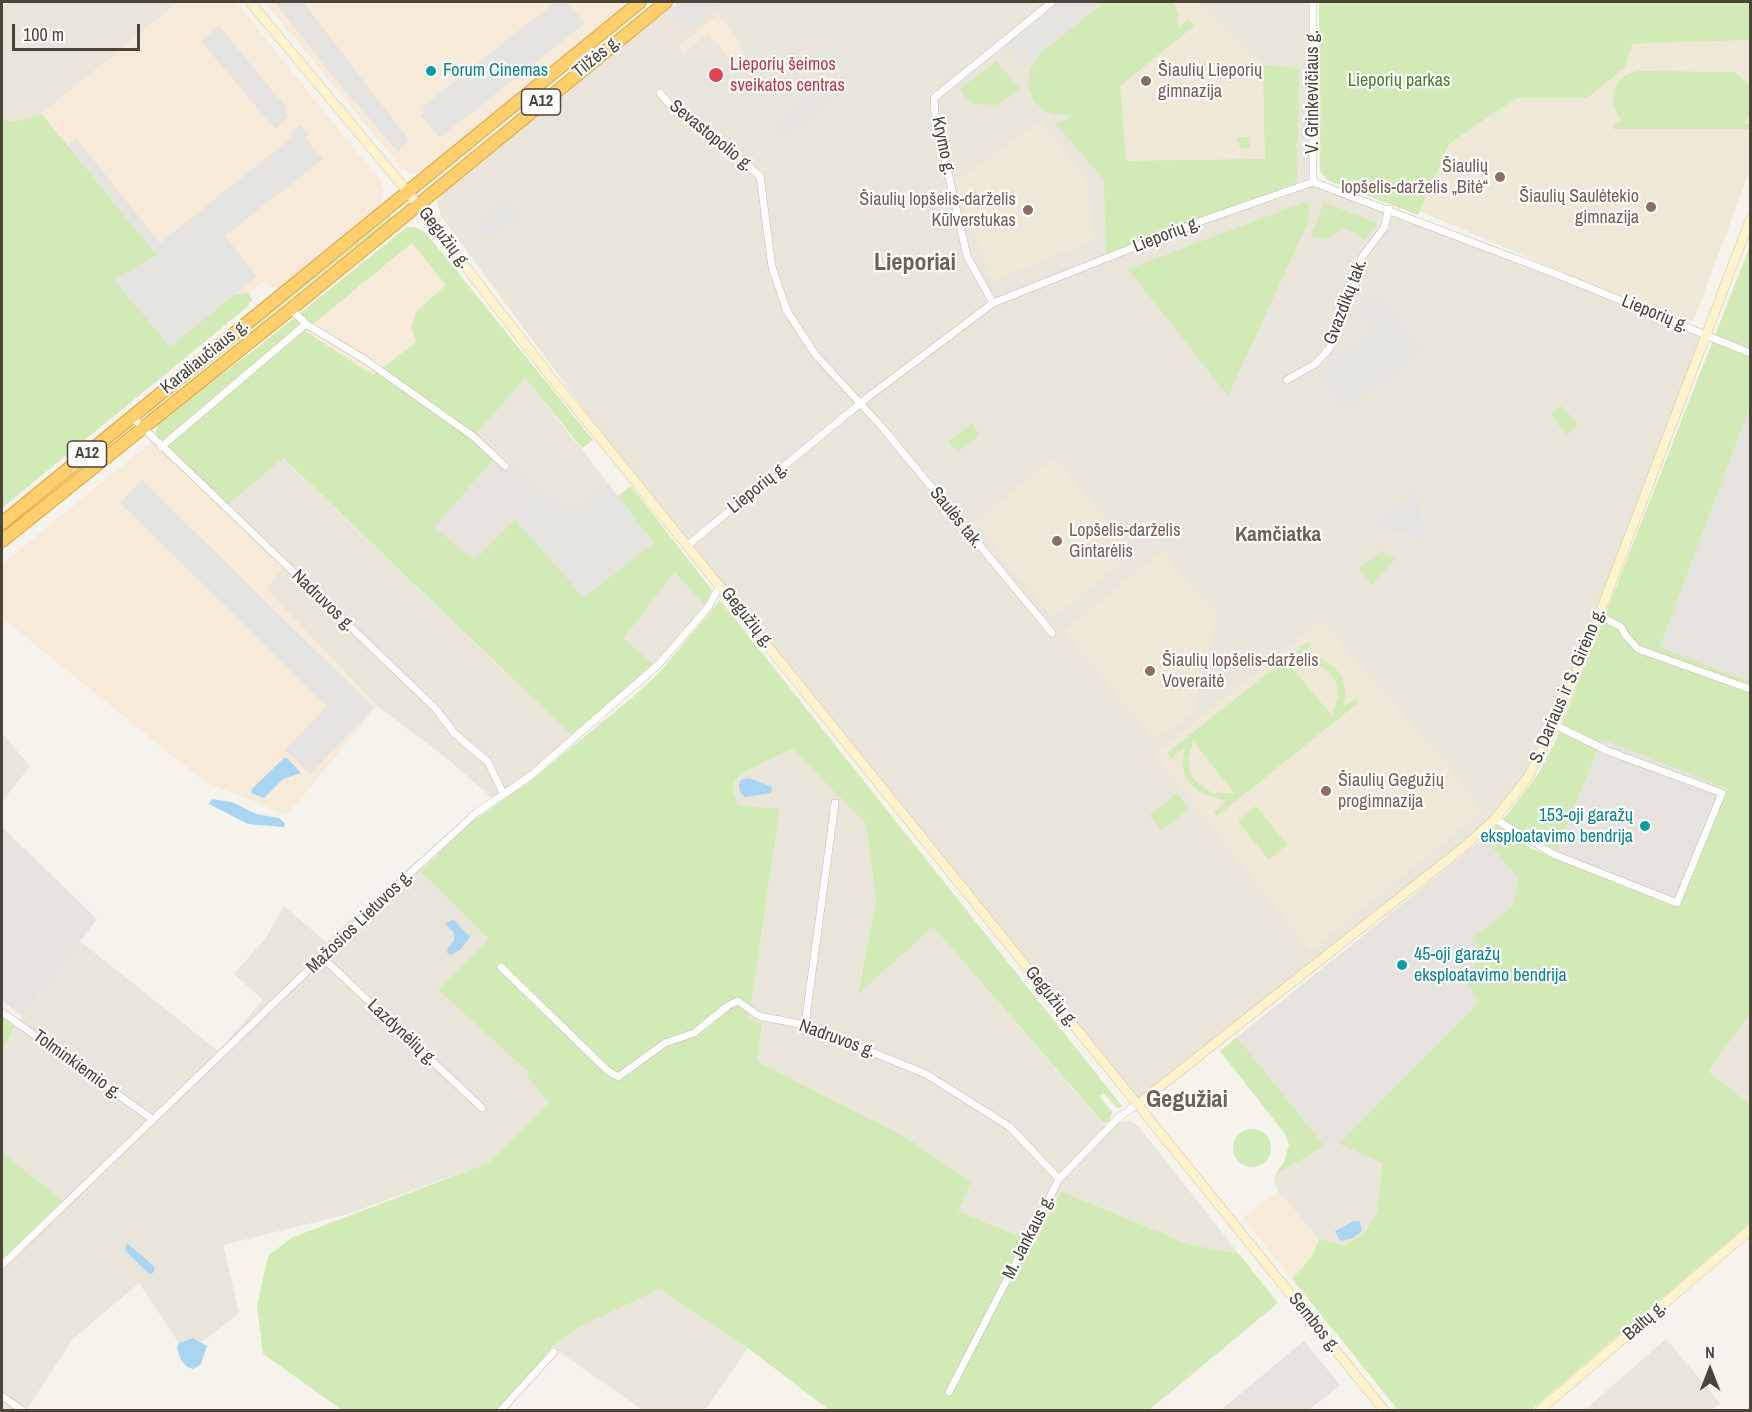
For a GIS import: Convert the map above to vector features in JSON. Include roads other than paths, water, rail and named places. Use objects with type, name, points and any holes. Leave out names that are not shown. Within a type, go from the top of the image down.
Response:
[{"type":"highway","name":"Tilžės g.","points":[[407,191],[640,2]]},
{"type":"highway","name":"Tilžės g.","points":[[418,205],[666,2]]},
{"type":"highway","name":"Karaliaučiaus g.","points":[[2,523],[407,191]]},
{"type":"highway","name":"Karaliaučiaus g.","points":[[2,542],[418,205]]},
{"type":"main road","name":"Gegužių g.","points":[[249,2],[407,191],[546,371],[1243,1235]]},
{"type":"main road","name":"S. Dariaus ir S. Girėno g.","points":[[1138,1104],[1465,846],[1495,819],[1528,777],[1555,725],[1599,615],[1659,464],[1750,220]]},
{"type":"main road","name":"Baltų g.","points":[[1540,1410],[1750,1230]]},
{"type":"main road","name":"Sembos g.","points":[[1243,1235],[1384,1410]]},
{"type":"street","name":"Krymo g.","points":[[993,303],[967,256],[935,115],[934,98],[1052,2]]},
{"type":"street","name":"V. Grinkevičiaus g.","points":[[1313,2],[1313,182]]},
{"type":"street","name":"Sevastopolio g.","points":[[660,93],[678,114],[692,119],[760,176],[772,267],[787,311],[815,354],[860,404]]},
{"type":"street","name":"Lieporių g.","points":[[688,545],[860,404],[993,303],[1190,225],[1313,182],[1389,209],[1706,334],[1750,354]]},
{"type":"street","name":"Gvazdikų tak.","points":[[1287,380],[1315,364],[1329,349],[1357,281],[1362,257],[1384,228],[1389,209]]},
{"type":"street","points":[[291,309],[306,324],[364,359],[465,431],[505,466]]},
{"type":"street","points":[[161,447],[306,324]]},
{"type":"street","name":"Saulės tak.","points":[[860,404],[1052,633]]},
{"type":"street","name":"Nadruvos g.","points":[[132,417],[435,708],[455,734],[489,762],[503,793]]},
{"type":"street","name":"Mažosios Lietuvos g.","points":[[2,1266],[152,1119],[468,820],[503,793],[529,777],[659,664],[709,606],[720,585]]},
{"type":"street","points":[[1599,615],[1621,627],[1638,649],[1750,689]]},
{"type":"street","points":[[1495,819],[1553,854],[1677,903],[1722,793],[1608,752],[1555,725]]},
{"type":"street","points":[[805,1024],[835,803]]},
{"type":"street","name":"Lazdynėlių g.","points":[[323,958],[482,1108]]},
{"type":"street","name":"Nadruvos g.","points":[[501,967],[592,1056],[618,1077],[665,1043],[694,1033],[729,1005],[738,1001],[759,1016],[805,1024],[936,1080],[1011,1127],[1059,1179]]},
{"type":"street","name":"Tolminkiemio g.","points":[[2,1012],[152,1119]]},
{"type":"street","name":"M. Jankaus g.","points":[[950,1392],[1059,1179],[1120,1116],[1138,1104]]},
{"type":"street","points":[[501,1410],[554,1352]]},
{"type":"street","points":[[2,1396],[22,1410]]},
{"type":"water","points":[[284,758],[287,758],[301,773],[283,779],[264,798],[251,793],[252,789]]},
{"type":"water","points":[[749,778],[772,787],[771,793],[745,797],[740,793],[739,784],[741,780]]},
{"type":"water","points":[[212,799],[232,802],[256,814],[279,818],[285,823],[284,827],[248,824],[209,804]]},
{"type":"water","points":[[454,920],[470,937],[461,949],[451,955],[447,953],[454,941],[454,933],[446,925],[447,922]]},
{"type":"water","points":[[1354,1221],[1360,1222],[1362,1231],[1353,1238],[1340,1241],[1335,1231]]},
{"type":"water","points":[[127,1243],[155,1267],[153,1273],[149,1274],[125,1250]]},
{"type":"water","points":[[193,1338],[207,1346],[201,1364],[193,1369],[187,1367],[181,1360],[177,1348],[179,1343]]},
{"type":"place","name":"Forum Cinemas","points":[[431,71]]},
{"type":"place","name":"Lieporių šeimos sveikatos centras","points":[[716,75]]},
{"type":"place","name":"Šiaulių Lieporių gimnazija","points":[[1146,81]]},
{"type":"place","name":"Šiaulių lopšelis-darželis „Bitė“","points":[[1500,177]]},
{"type":"place","name":"Šiaulių Saulėtekio gimnazija","points":[[1651,207]]},
{"type":"place","name":"Šiaulių lopšelis-darželis Kūlverstukas","points":[[1028,210]]},
{"type":"place","name":"Lopšelis-darželis Gintarėlis","points":[[1057,541]]},
{"type":"place","name":"Šiaulių lopšelis-darželis Voveraitė","points":[[1150,671]]},
{"type":"place","name":"Šiaulių Gegužių progimnazija","points":[[1326,791]]},
{"type":"place","name":"153-oji garažų eksploatavimo bendrija","points":[[1645,826]]},
{"type":"place","name":"45-oji garažų eksploatavimo bendrija","points":[[1402,965]]},
{"type":"district","name":"Lieporiai","points":[[915,264]]},
{"type":"district","name":"Kamčiatka","points":[[1278,535]]},
{"type":"district","name":"Gegužiai","points":[[1187,1101]]},
{"type":"park label","name":"Lieporių parkas","points":[[1399,81]]}]
